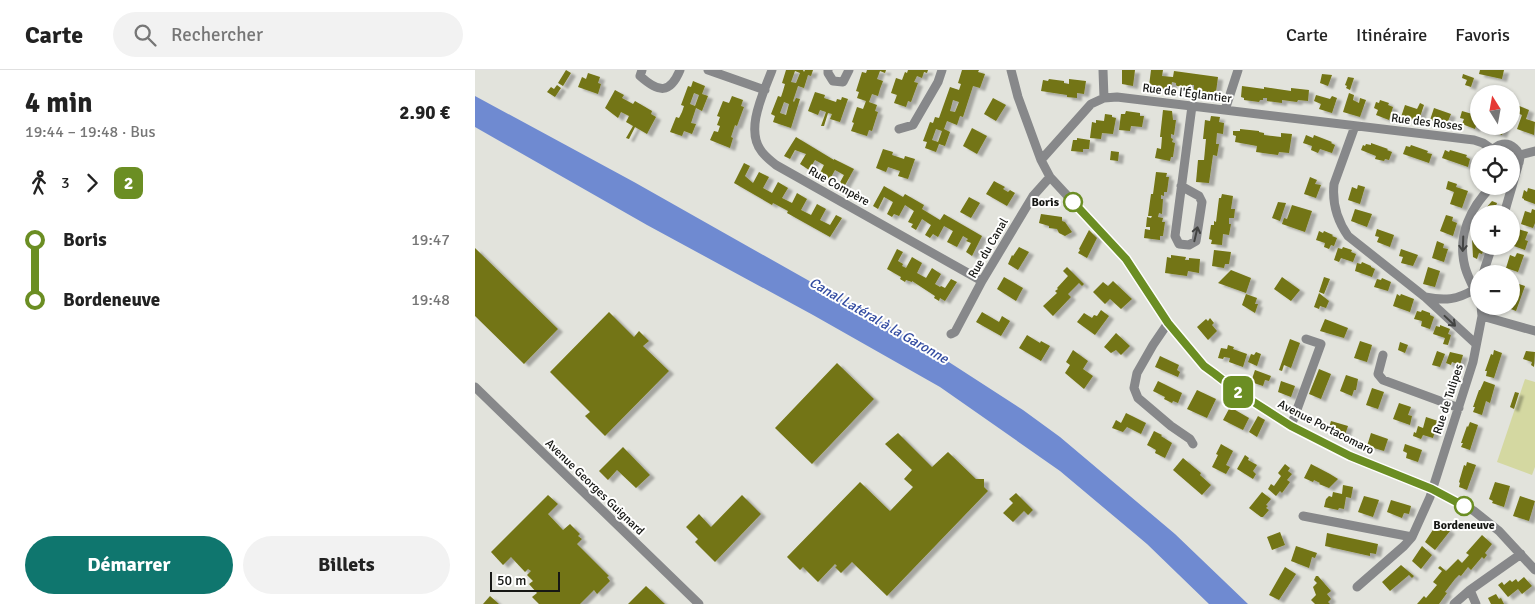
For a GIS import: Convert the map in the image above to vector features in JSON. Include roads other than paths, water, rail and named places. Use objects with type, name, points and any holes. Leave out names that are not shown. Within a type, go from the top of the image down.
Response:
[{"type":"street","points":[[642,70],[640,76],[662,89],[667,89],[672,84],[680,70]]},
{"type":"street","points":[[708,70],[765,90]]},
{"type":"street","name":"Rue Compère","points":[[772,70],[756,114],[755,135],[760,151],[776,165],[982,281]]},
{"type":"street","points":[[828,70],[833,81],[843,82],[849,70]]},
{"type":"street","points":[[899,129],[913,125],[938,82],[942,70]]},
{"type":"street","name":"Avenue Portacomaro","points":[[1011,70],[1018,97],[1041,160],[1050,177],[1126,259],[1168,323],[1204,366],[1238,392],[1291,426],[1350,456],[1432,489],[1474,511],[1499,530],[1535,570]]},
{"type":"street","points":[[1041,160],[1091,104],[1104,98],[1103,70]]},
{"type":"street","points":[[1225,110],[1238,70]]},
{"type":"street","name":"Rue de l'Églantier","points":[[1104,98],[1117,97],[1355,126]]},
{"type":"street","points":[[1181,186],[1199,196],[1202,202],[1196,241],[1189,245],[1179,244],[1175,236],[1181,186],[1192,106]]},
{"type":"street","points":[[1355,126],[1334,184],[1333,202],[1342,227],[1348,236],[1425,297],[1476,344]]},
{"type":"street","name":"Rue des Roses","points":[[1355,126],[1474,140],[1485,145]]},
{"type":"street","points":[[1520,155],[1535,151]]},
{"type":"street","name":"Rue du Canal","points":[[951,334],[955,332],[982,281],[1033,196],[1050,177]]},
{"type":"street","points":[[1470,274],[1465,267],[1463,241],[1471,211],[1484,195]]},
{"type":"street","points":[[1425,297],[1442,300],[1454,299],[1470,289]]},
{"type":"street","name":"Rue de Tulipes","points":[[1412,537],[1432,489],[1459,408],[1473,362],[1480,315]]},
{"type":"street","points":[[1492,315],[1535,331]]},
{"type":"street","points":[[1168,323],[1137,373],[1134,388],[1138,398],[1171,426],[1190,439],[1193,444]]},
{"type":"street","points":[[1291,426],[1321,344],[1306,339]]},
{"type":"street","points":[[1383,355],[1378,374],[1383,380],[1459,408]]},
{"type":"street","name":"Avenue Georges Guignard","points":[[475,387],[699,604]]},
{"type":"street","points":[[1303,516],[1412,537]]},
{"type":"street","points":[[1357,587],[1412,537]]},
{"type":"street","points":[[1454,604],[1470,590],[1521,554]]},
{"type":"street","points":[[1470,590],[1476,604]]},
{"type":"water","points":[[475,96],[634,182],[921,344],[1023,410],[1060,437],[1175,534],[1248,604],[1209,604],[1147,544],[1060,471],[940,387],[813,315],[647,225],[475,127]]},
{"type":"place","name":"Boris","points":[[1073,202]]},
{"type":"place","name":"Bordeneuve","points":[[1464,506]]},
{"type":"water label","name":"Canal Latéral à la Garonne","points":[[879,320]]}]
